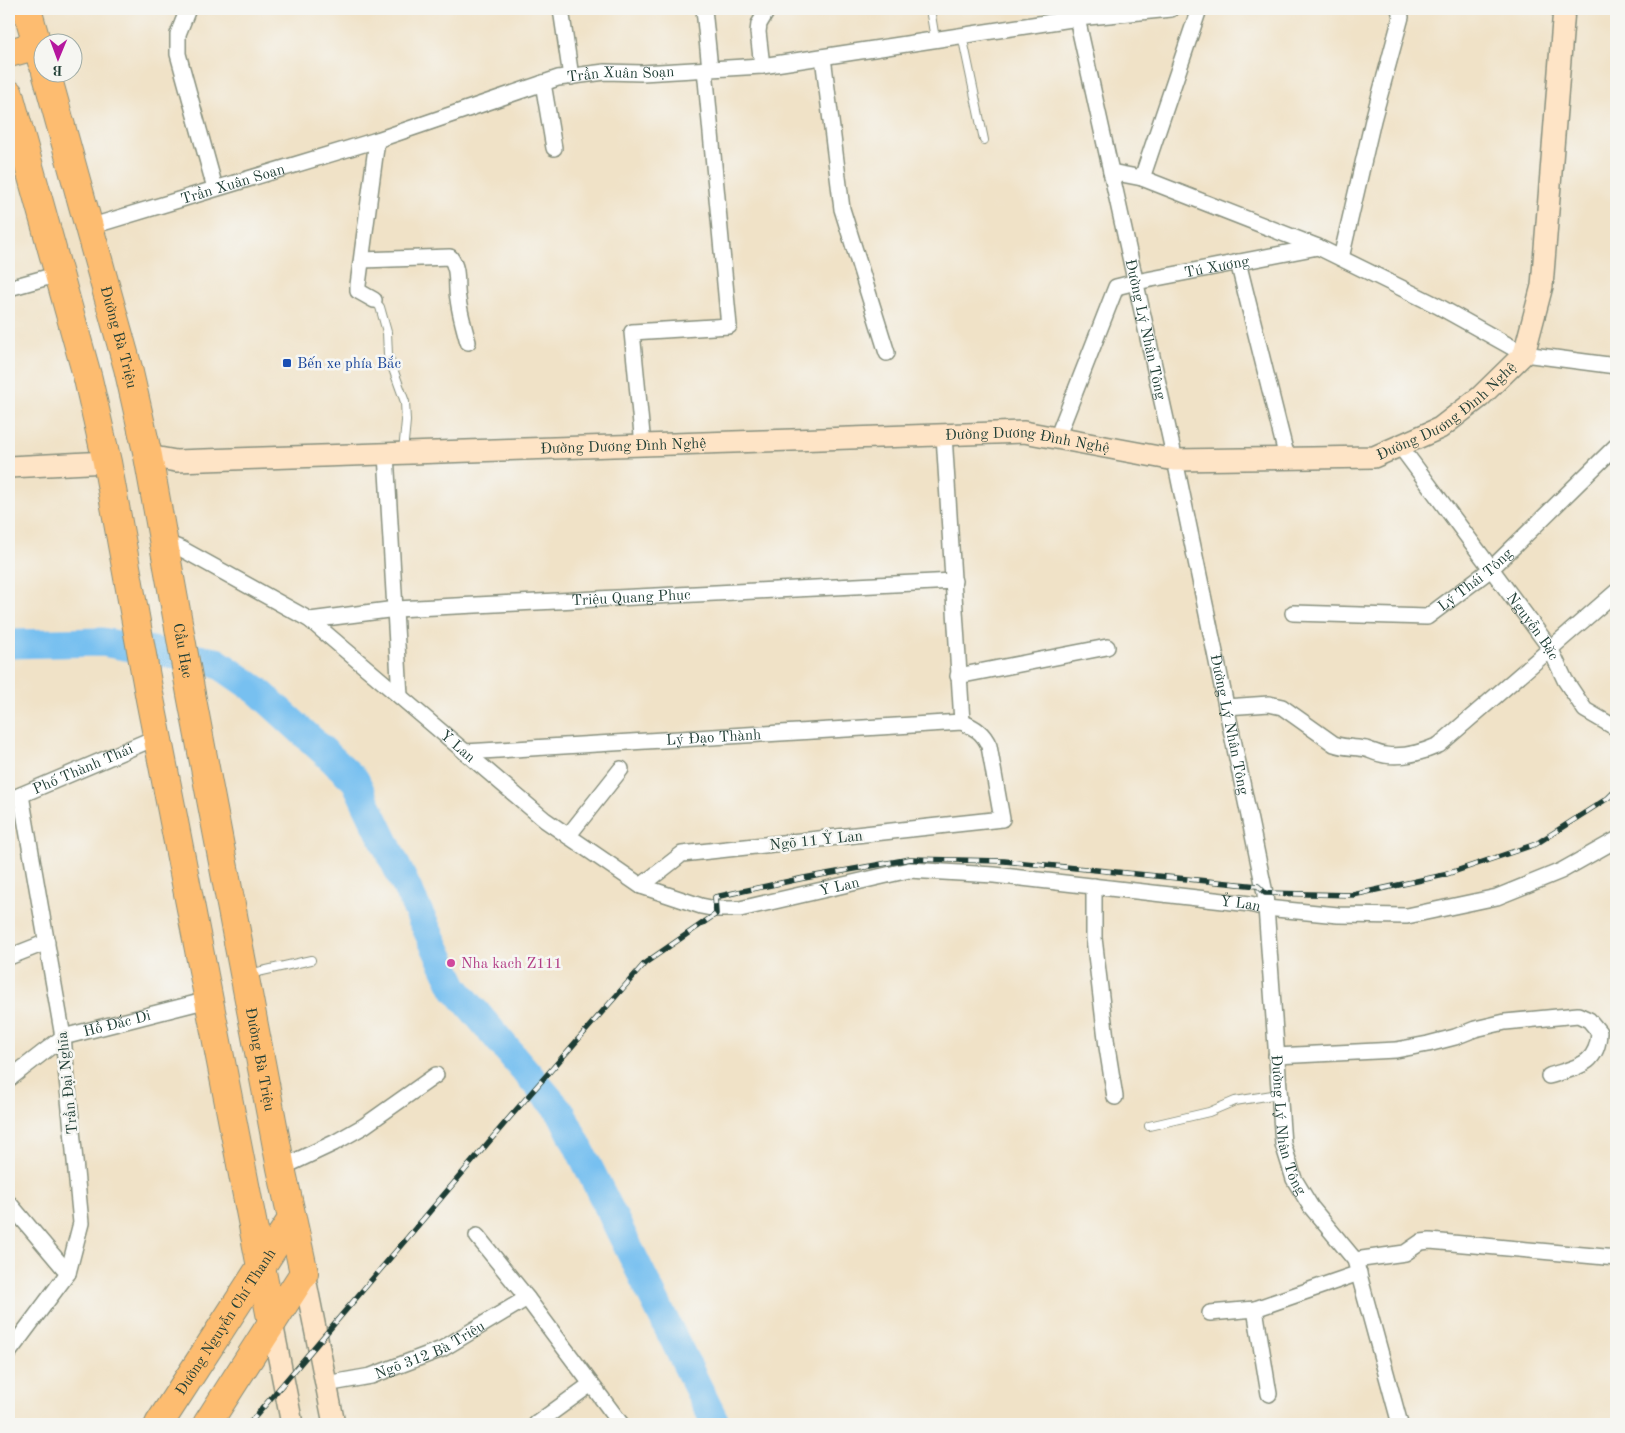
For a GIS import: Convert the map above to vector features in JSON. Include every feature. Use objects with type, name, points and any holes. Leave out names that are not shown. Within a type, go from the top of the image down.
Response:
[{"type":"highway","points":[[27,9],[34,32]]},
{"type":"highway","points":[[9,53],[32,53]]},
{"type":"highway","name":"Đường Bà Triệu","points":[[49,82],[128,368],[148,456],[175,607]]},
{"type":"highway","points":[[9,94],[88,379],[107,462],[150,699],[272,1323]]},
{"type":"highway","points":[[107,462],[148,456]]},
{"type":"highway","name":"Cầu Hạc","points":[[175,607],[191,694]]},
{"type":"highway","name":"Đường Bà Triệu","points":[[191,694],[281,1168],[304,1274]]},
{"type":"highway","name":"Đường Nguyễn Chí Thanh","points":[[158,1424],[292,1219]]},
{"type":"highway","points":[[207,1424],[304,1274]]},
{"type":"main road","name":"Đường Dương Đình Nghệ","points":[[148,456],[176,461],[1024,432],[1175,460],[1374,457],[1440,428],[1480,397],[1524,354],[1542,286],[1564,9]]},
{"type":"main road","points":[[9,467],[107,462]]},
{"type":"main road","name":"Đường Bà Triệu","points":[[304,1274],[334,1424]]},
{"type":"main road","points":[[272,1323],[292,1424]]},
{"type":"street","points":[[188,9],[178,34],[178,54],[215,188]]},
{"type":"street","points":[[561,9],[571,77]]},
{"type":"street","points":[[643,445],[632,332],[729,326],[707,69],[704,9]]},
{"type":"street","points":[[762,66],[758,32],[759,24],[768,9]]},
{"type":"street","name":"Trần Xuân Soạn","points":[[89,227],[377,140],[558,78],[604,72],[642,73],[762,66],[962,35],[1077,13],[1172,9]]},
{"type":"street","points":[[1142,178],[1200,9]]},
{"type":"street","points":[[1341,258],[1374,120],[1402,17],[1399,9]]},
{"type":"street","name":"Đường Lý Nhân Tông","points":[[1077,13],[1175,460],[1265,893],[1283,1144],[1294,1179],[1311,1206],[1357,1267],[1400,1424]]},
{"type":"street","points":[[823,57],[842,209],[887,353]]},
{"type":"street","points":[[544,83],[554,148]]},
{"type":"street","points":[[374,300],[358,291],[377,140]]},
{"type":"street","points":[[1112,172],[1142,178],[1318,247],[1438,306],[1524,354],[1616,366]]},
{"type":"street","name":"Tú Xương","points":[[1057,438],[1116,287],[1318,247]]},
{"type":"street","points":[[362,260],[450,257],[455,263],[457,296],[468,342]]},
{"type":"street","points":[[1238,262],[1287,458]]},
{"type":"street","points":[[9,288],[59,274]]},
{"type":"street","points":[[944,435],[962,722]]},
{"type":"street","name":"Nguyễn Bặc","points":[[1400,446],[1550,648],[1565,680],[1585,710],[1616,728]]},
{"type":"street","name":"Lý Thái Tông","points":[[1293,613],[1428,617],[1491,569],[1616,446]]},
{"type":"street","points":[[395,454],[396,610],[400,696]]},
{"type":"street","name":"Ỷ Lan","points":[[163,542],[182,549],[310,620],[546,820],[641,886],[701,906],[716,909],[740,909],[909,870],[994,874],[1250,904],[1266,908],[1338,915],[1407,916],[1497,897],[1561,871],[1616,840]]},
{"type":"street","name":"Triệu Quang Phục","points":[[310,620],[396,610],[954,581]]},
{"type":"street","points":[[1226,707],[1269,704],[1282,707],[1334,744],[1364,749],[1384,755],[1396,756],[1439,745],[1616,592]]},
{"type":"street","points":[[958,676],[1107,647]]},
{"type":"street","name":"Lý Đạo Thành","points":[[465,752],[962,722]]},
{"type":"street","name":"Ngõ 11 Ỷ Lan","points":[[641,886],[682,854],[1002,819],[984,736],[976,729],[962,722]]},
{"type":"street","name":"Phố Thành Thái","points":[[15,798],[158,737]]},
{"type":"street","points":[[568,836],[621,769]]},
{"type":"street","name":"Trần Đại Nghĩa","points":[[9,1352],[68,1273],[81,1222],[63,1037],[47,942],[15,798]]},
{"type":"street","points":[[1094,886],[1094,938],[1115,1097]]},
{"type":"street","points":[[9,957],[47,942]]},
{"type":"street","name":"Hồ Đắc Di","points":[[9,1080],[63,1037],[208,1000]]},
{"type":"street","points":[[1276,1056],[1396,1050],[1428,1044],[1475,1029],[1505,1022],[1578,1015],[1589,1020],[1599,1032],[1599,1046],[1593,1056],[1583,1064],[1549,1076]]},
{"type":"street","points":[[281,1168],[334,1144],[364,1126],[436,1075]]},
{"type":"street","points":[[9,1204],[68,1273]]},
{"type":"street","points":[[477,1236],[527,1298],[621,1424]]},
{"type":"street","points":[[1210,1313],[1255,1309],[1357,1267],[1405,1253],[1421,1242],[1430,1241],[1616,1258]]},
{"type":"street","name":"Ngõ 312 Bà Triệu","points":[[326,1384],[372,1376],[442,1349],[527,1298]]},
{"type":"street","points":[[1255,1309],[1269,1394]]},
{"type":"street","points":[[536,1424],[591,1384]]},
{"type":"lane","points":[[930,9],[935,39]]},
{"type":"lane","points":[[962,35],[984,140]]},
{"type":"lane","points":[[374,300],[380,308],[387,332],[388,355],[405,402],[406,421],[395,454]]},
{"type":"lane","points":[[245,975],[311,960]]},
{"type":"lane","points":[[1149,1126],[1209,1112],[1235,1101],[1278,1094]]},
{"type":"waterway","points":[[9,644],[102,642],[216,662],[258,691],[355,780],[455,988],[562,1114],[716,1424]]},
{"type":"railway","points":[[249,1424],[510,1117],[645,963],[716,914],[715,897],[804,878],[910,859],[1004,861],[1258,886],[1265,893],[1353,895],[1444,875],[1536,844],[1608,798],[1616,790]]},
{"type":"place","name":"Bến xe phía Bắc","points":[[287,363]]},
{"type":"place","name":"Nha kach Z111","points":[[451,963]]}]
